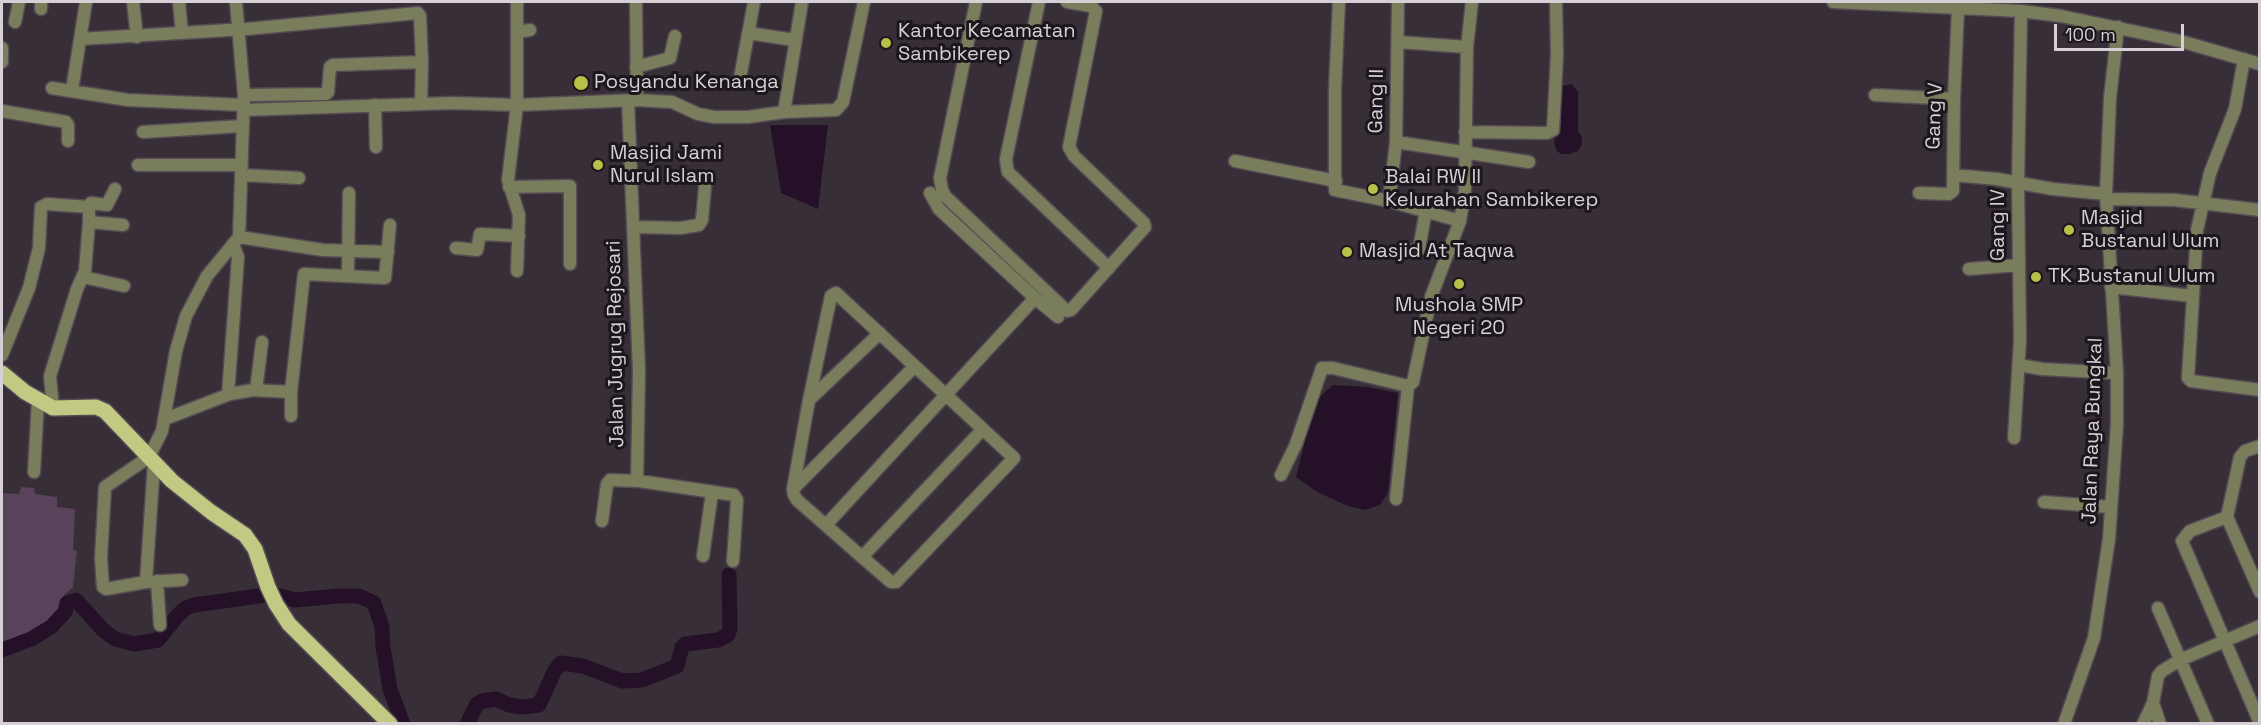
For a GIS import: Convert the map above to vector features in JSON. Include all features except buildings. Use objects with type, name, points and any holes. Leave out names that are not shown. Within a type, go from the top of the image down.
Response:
[{"type":"main road","points":[[2,373],[38,400],[53,408],[96,407],[105,411],[181,488],[250,539],[276,604],[302,637],[390,723]]},
{"type":"street","points":[[15,22],[19,2]]},
{"type":"street","points":[[72,90],[86,2]]},
{"type":"street","points":[[133,2],[137,37]]},
{"type":"street","points":[[179,2],[182,33]]},
{"type":"street","points":[[228,395],[238,257],[236,240],[244,103],[236,2]]},
{"type":"street","points":[[517,2],[517,105],[508,180],[519,212],[517,271]]},
{"type":"street","name":"Jalan Jugrug Rejosari","points":[[636,2],[636,67],[632,100],[639,371],[637,481]]},
{"type":"street","points":[[740,78],[754,2]]},
{"type":"street","points":[[784,112],[802,2]]},
{"type":"street","points":[[52,88],[128,100],[244,103],[517,105],[632,100],[672,102],[698,114],[714,117],[748,117],[784,112],[836,110],[843,102],[864,2]]},
{"type":"street","points":[[976,2],[940,183],[945,196],[987,245],[1035,298],[1058,317]]},
{"type":"street","points":[[1039,2],[1006,159],[1008,172],[1109,268]]},
{"type":"street","points":[[930,193],[939,209],[987,245],[1064,310],[1071,310],[1145,227],[1144,223],[1074,156],[1069,147],[1096,11],[1091,6],[1067,2]]},
{"type":"street","points":[[1339,2],[1335,89],[1335,190],[1426,210],[1460,221]]},
{"type":"street","name":"Gang II","points":[[1389,201],[1396,142],[1398,2]]},
{"type":"street","points":[[1396,499],[1408,386],[1413,382],[1431,297],[1460,221],[1466,191],[1467,47],[1472,2]]},
{"type":"street","points":[[1466,132],[1547,133],[1553,130],[1557,55],[1556,2]]},
{"type":"street","points":[[1833,2],[2021,11],[2061,16],[2180,41],[2259,64]]},
{"type":"street","name":"Gang V","points":[[1919,193],[1952,193],[1958,8]]},
{"type":"street","name":"Gang IV","points":[[2014,438],[2019,365],[2018,184],[2021,11]]},
{"type":"street","points":[[80,39],[239,30],[416,14],[420,16],[421,104]]},
{"type":"street","name":"Jalan Raya Bungkal","points":[[2064,723],[2094,638],[2103,590],[2111,507],[2118,373],[2107,196],[2110,98],[2118,27]]},
{"type":"street","points":[[517,32],[530,30]]},
{"type":"street","points":[[748,33],[795,40]]},
{"type":"street","points":[[636,67],[670,58],[675,36]]},
{"type":"street","points":[[1398,42],[1467,47]]},
{"type":"street","points":[[2,48],[2,62]]},
{"type":"street","points":[[2244,60],[2234,115],[2210,174],[2197,230],[2189,380],[2259,390]]},
{"type":"street","points":[[244,103],[326,94],[330,67],[333,65],[422,62]]},
{"type":"street","points":[[1875,95],[1954,99]]},
{"type":"street","points":[[375,105],[376,147]]},
{"type":"street","points":[[2,111],[66,122],[68,141]]},
{"type":"street","points":[[142,132],[242,126]]},
{"type":"street","points":[[1396,142],[1529,162]]},
{"type":"street","points":[[1235,161],[1336,181]]},
{"type":"street","points":[[138,165],[241,170],[299,178]]},
{"type":"street","points":[[1953,175],[2107,196],[2175,200],[2259,210]]},
{"type":"street","points":[[634,227],[681,228],[699,225],[702,220],[706,176]]},
{"type":"street","points":[[509,187],[570,186],[570,264]]},
{"type":"street","points":[[2,355],[29,288],[39,248],[41,207],[47,204],[88,207],[92,203],[107,205],[115,189]]},
{"type":"street","points":[[348,274],[349,193]]},
{"type":"street","points":[[53,408],[50,376],[76,290],[83,277],[89,222],[88,207]]},
{"type":"street","points":[[1407,251],[1419,249],[1426,210]]},
{"type":"street","points":[[89,222],[123,225]]},
{"type":"street","points":[[291,416],[291,392],[304,274],[348,274],[385,278],[390,225]]},
{"type":"street","points":[[456,248],[477,250],[480,234],[519,236]]},
{"type":"street","points":[[236,240],[323,250],[388,252]]},
{"type":"street","points":[[160,625],[151,582],[152,460],[162,432],[176,351],[186,316],[207,276],[236,240]]},
{"type":"street","points":[[1969,269],[2019,265]]},
{"type":"street","points":[[83,277],[124,286]]},
{"type":"street","points":[[2111,287],[2192,296]]},
{"type":"street","points":[[839,294],[947,395],[1014,458],[904,575],[896,582],[891,582],[797,500],[794,489],[808,400],[832,295],[839,294]]},
{"type":"street","points":[[826,525],[1035,298]]},
{"type":"street","points":[[808,400],[880,333]]},
{"type":"street","points":[[256,390],[262,342]]},
{"type":"street","points":[[2019,365],[2118,373]]},
{"type":"street","points":[[794,489],[915,366]]},
{"type":"street","points":[[1281,474],[1296,444],[1322,368],[1333,368],[1408,386]]},
{"type":"street","points":[[165,419],[228,395],[256,390],[291,392]]},
{"type":"street","points":[[34,472],[38,400]]},
{"type":"street","points":[[862,557],[983,429]]},
{"type":"street","points":[[2259,446],[2246,451],[2240,457],[2227,517],[2259,592]]},
{"type":"street","points":[[152,460],[105,487],[102,583],[106,589],[182,580]]},
{"type":"street","points":[[602,521],[608,481],[613,479],[734,495],[737,500],[733,561]]},
{"type":"street","points":[[703,556],[712,493]]},
{"type":"street","points":[[2044,502],[2111,507]]},
{"type":"street","points":[[2227,517],[2190,531],[2184,537],[2183,546],[2259,723]]},
{"type":"street","points":[[2158,608],[2208,723]]},
{"type":"street","points":[[2143,723],[2153,703],[2158,676],[2162,671],[2180,660],[2259,626]]},
{"type":"street","points":[[2153,703],[2160,723]]},
{"type":"shaded area","points":[[1572,84],[1578,92],[1578,131],[1582,137],[1582,145],[1578,151],[1561,154],[1556,150],[1554,141],[1557,130],[1558,87]]},
{"type":"shaded area","points":[[770,125],[828,125],[818,209],[781,193]]},
{"type":"shaded area","points":[[1333,385],[1367,387],[1398,393],[1388,492],[1380,505],[1365,510],[1348,506],[1317,492],[1296,477],[1315,401]]},
{"type":"shaded area","points":[[21,487],[34,488],[35,494],[57,497],[57,507],[75,509],[73,550],[77,551],[73,587],[64,595],[60,608],[46,624],[2,645],[3,493],[19,494]]},
{"type":"waterway","points":[[467,724],[477,704],[482,701],[496,699],[509,705],[522,707],[539,705],[555,670],[561,663],[583,666],[622,681],[642,680],[677,666],[685,644],[718,640],[728,635],[730,629],[729,575]]},
{"type":"waterway","points":[[2,650],[31,639],[51,627],[65,612],[67,603],[76,600],[103,630],[115,639],[134,644],[158,640],[178,615],[194,605],[273,594],[295,600],[359,596],[374,603],[382,627],[390,689],[403,724]]},
{"type":"place","name":"Kantor Kecamatan Sambikerep","points":[[886,43]]},
{"type":"place","name":"Posyandu Kenanga","points":[[581,83]]},
{"type":"place","name":"Masjid Jami Nurul Islam","points":[[598,165]]},
{"type":"place","name":"Balai RW II Kelurahan Sambikerep","points":[[1373,189]]},
{"type":"place","name":"Masjid Bustanul Ulum","points":[[2069,230]]},
{"type":"place","name":"Masjid At Taqwa","points":[[1347,252]]},
{"type":"place","name":"TK Bustanul Ulum","points":[[2036,277]]},
{"type":"place","name":"Mushola SMP Negeri 20","points":[[1459,284]]}]
